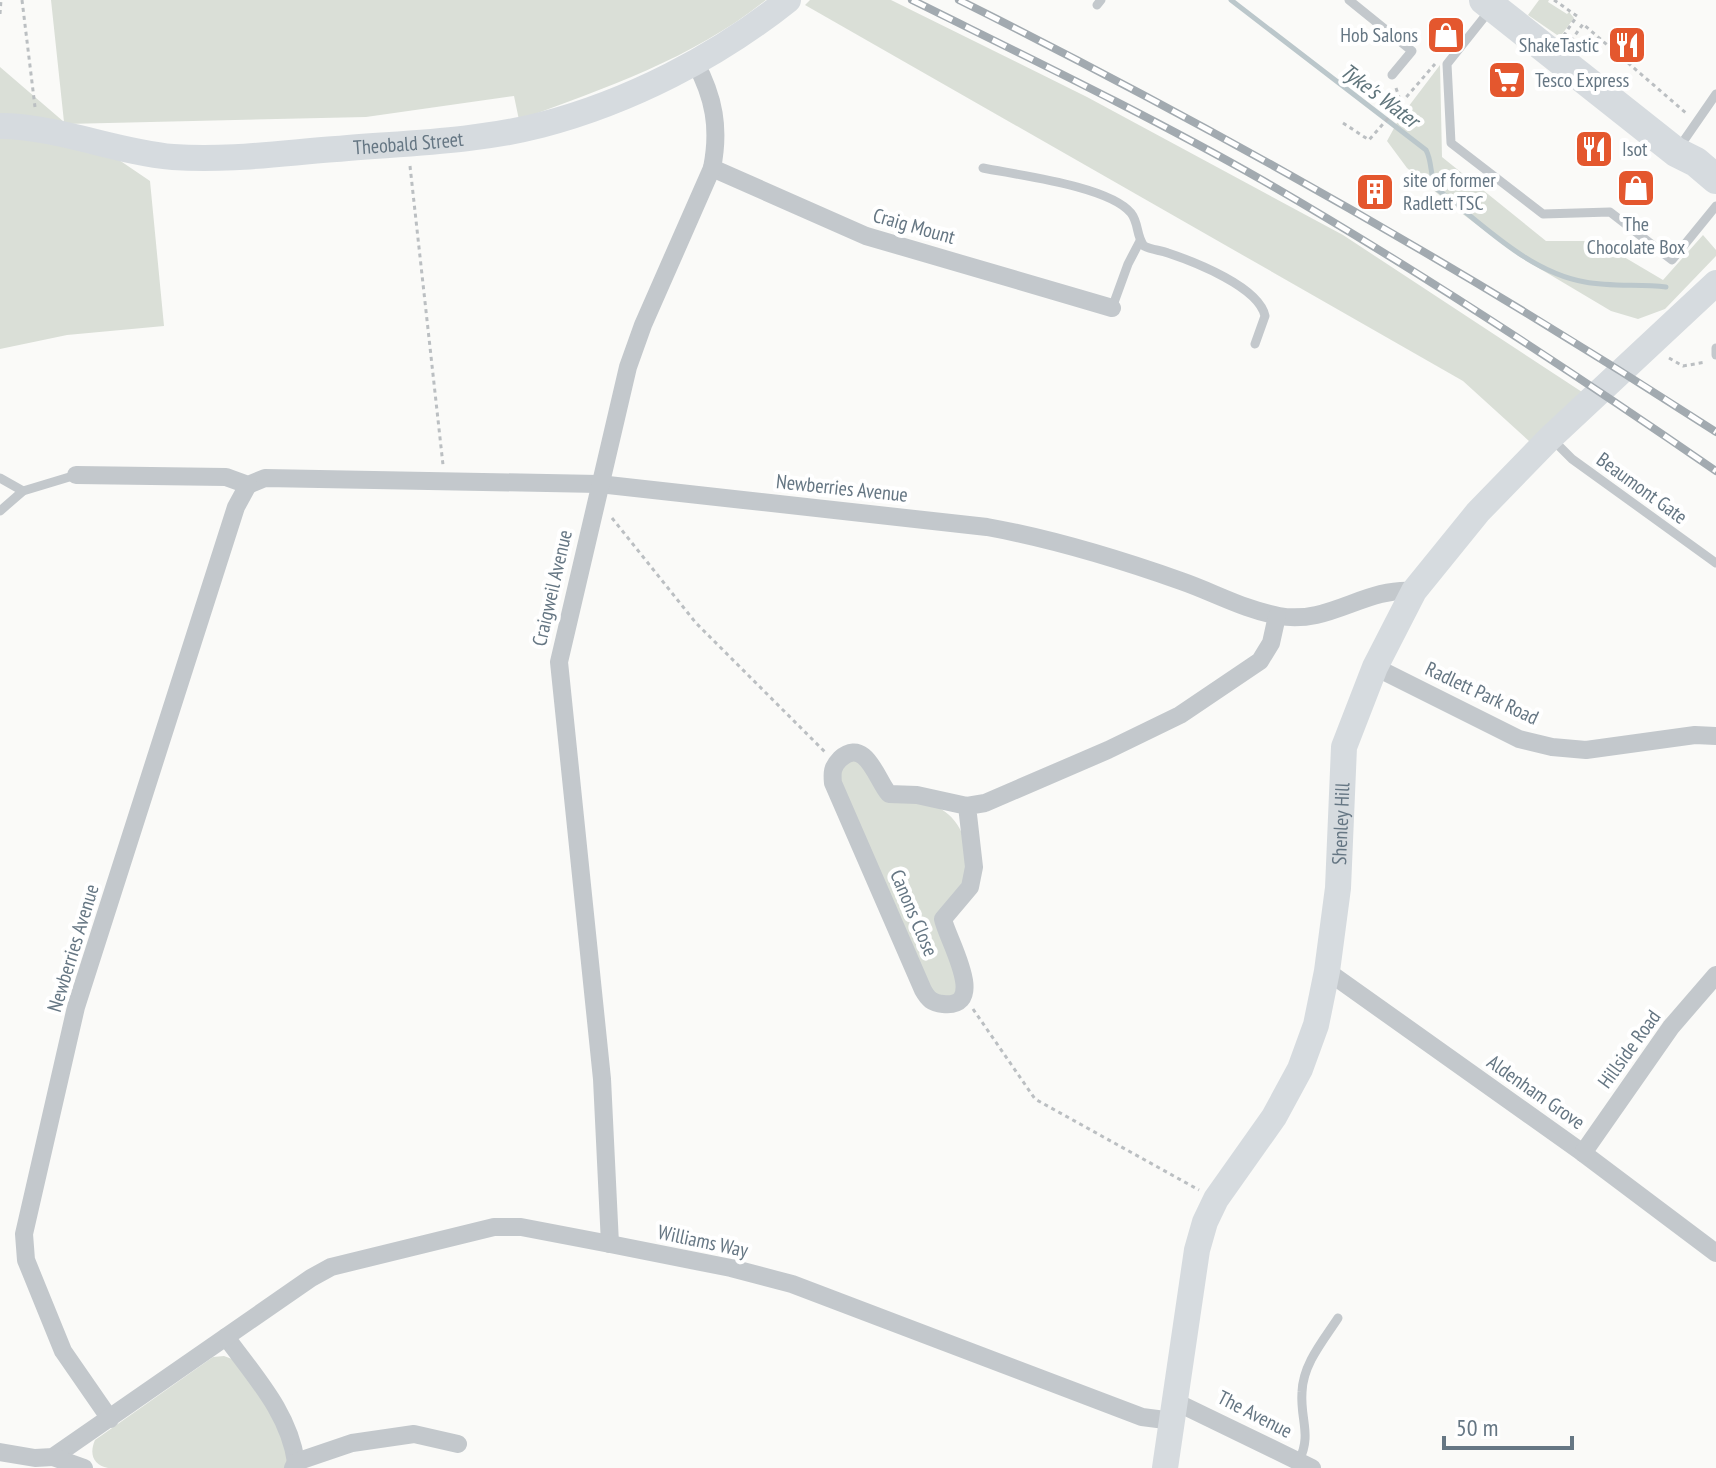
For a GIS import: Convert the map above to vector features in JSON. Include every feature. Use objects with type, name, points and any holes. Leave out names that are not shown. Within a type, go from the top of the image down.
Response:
[{"type":"main road","points":[[1485,11],[1716,179]]},
{"type":"main road","points":[[1676,152],[1689,170],[1716,196]]},
{"type":"street","name":"Theobald Street","points":[[0,126],[143,154],[215,158],[484,136],[541,125],[617,99],[695,62],[755,26],[788,0]]},
{"type":"street","name":"Craigweil Avenue","points":[[610,1244],[602,1079],[559,662],[628,367],[643,325],[712,168],[716,122],[711,96],[695,62]]},
{"type":"street","name":"Craig Mount","points":[[712,168],[866,236],[1112,308]]},
{"type":"street","name":"Shenley Hill","points":[[1165,1468],[1197,1250],[1205,1222],[1216,1199],[1274,1117],[1300,1069],[1316,1025],[1338,888],[1344,747],[1375,667],[1414,591],[1478,512],[1587,403],[1663,350],[1716,283]]},
{"type":"street","name":"Newberries Avenue","points":[[76,475],[226,477],[248,485]]},
{"type":"street","name":"Newberries Avenue","points":[[110,1419],[63,1351],[26,1260],[24,1234],[76,1007],[236,507],[248,485],[265,478],[599,484],[987,527],[1031,535],[1181,581],[1277,616],[1306,618],[1328,613],[1380,592],[1414,591]]},
{"type":"street","points":[[836,763],[844,756],[855,753],[867,757],[889,794],[917,795],[967,806],[985,803],[1180,715],[1260,661],[1271,643],[1277,616]]},
{"type":"street","name":"Radlett Park Road","points":[[1375,667],[1519,739],[1552,747],[1586,750],[1695,735],[1716,736]]},
{"type":"street","name":"Canons Close","points":[[836,763],[832,772],[833,783],[923,990],[929,1000],[940,1004],[951,1004],[962,997],[966,989],[965,977],[943,919],[970,887],[974,867],[967,806]]},
{"type":"street","name":"Aldenham Grove","points":[[1327,971],[1583,1153],[1716,1253]]},
{"type":"street","name":"Hillside Road","points":[[1583,1153],[1671,1027],[1716,975]]},
{"type":"street","name":"Williams Way","points":[[53,1457],[331,1267],[494,1227],[521,1227],[610,1244],[731,1268],[792,1284],[1142,1417],[1175,1412]]},
{"type":"street","points":[[226,1337],[286,1421],[293,1439],[294,1465],[352,1443],[414,1434],[458,1444]]},
{"type":"street","name":"The Avenue","points":[[1175,1412],[1306,1464]]},
{"type":"street","points":[[0,1452],[35,1458],[53,1457],[84,1468]]},
{"type":"lane","points":[[1349,0],[1412,51],[1392,75]]},
{"type":"lane","points":[[1485,11],[1447,64],[1451,143],[1543,214],[1610,212],[1672,260],[1716,206]]},
{"type":"lane","points":[[1676,152],[1716,94]]},
{"type":"lane","points":[[983,168],[1086,189],[1128,209],[1136,220],[1140,241],[1149,249],[1205,268],[1243,288],[1260,303],[1265,316],[1255,344]]},
{"type":"lane","points":[[1112,308],[1140,241]]},
{"type":"lane","points":[[1716,348],[1716,357]]},
{"type":"lane","name":"Beaumont Gate","points":[[1550,438],[1572,459],[1716,563]]},
{"type":"lane","points":[[0,511],[23,491],[76,475]]},
{"type":"lane","points":[[0,478],[23,491]]},
{"type":"lane","points":[[1306,1464],[1302,1391],[1307,1366],[1338,1318]]},
{"type":"path","points":[[0,14],[1,0]]},
{"type":"path","points":[[22,0],[38,131]]},
{"type":"path","points":[[1554,0],[1577,16],[1560,41]]},
{"type":"path","points":[[1567,47],[1583,24],[1697,122]]},
{"type":"path","points":[[1343,123],[1369,140],[1438,60]]},
{"type":"path","points":[[1392,75],[1401,103]]},
{"type":"path","points":[[408,143],[445,481]]},
{"type":"path","points":[[1663,350],[1683,366],[1716,357]]},
{"type":"path","points":[[594,506],[605,509],[696,623],[836,763]]},
{"type":"path","points":[[962,997],[1035,1099],[1216,1199]]},
{"type":"shaded area","points":[[51,0],[766,0],[709,39],[679,55],[519,120],[514,96],[366,117],[66,124],[150,181],[164,326],[67,335],[0,349],[0,67],[64,122]]},
{"type":"shaded area","points":[[810,0],[891,0],[1087,97],[1343,235],[1582,392],[1530,442],[1463,381],[805,5]]},
{"type":"shaded area","points":[[1539,0],[1549,0],[1574,18],[1560,37],[1528,15]]},
{"type":"shaded area","points":[[1440,65],[1442,157],[1546,241],[1597,241],[1663,280],[1703,235],[1716,250],[1716,256],[1665,309],[1638,319],[1611,311],[1520,257],[1407,168],[1387,141],[1399,119]]},
{"type":"shaded area","points":[[848,761],[861,761],[879,793],[940,808],[958,825],[963,836],[966,872],[962,884],[938,912],[960,988],[952,998],[933,996],[839,782],[839,769]]},
{"type":"shaded area","points":[[213,1357],[232,1359],[251,1382],[280,1425],[288,1454],[285,1468],[108,1468],[96,1462],[92,1450],[95,1440]]},
{"type":"waterway","name":"Tyke's Water","points":[[1231,0],[1426,150],[1437,189],[1525,257],[1564,277],[1585,282],[1666,287]]},
{"type":"railway","points":[[912,0],[1132,110],[1262,180],[1492,321],[1716,471]]},
{"type":"railway","points":[[959,0],[1153,100],[1344,206],[1531,316],[1716,432]]},
{"type":"place","name":"Hob Salons","points":[[1446,35]]},
{"type":"place","name":"ShakeTastic","points":[[1627,45]]},
{"type":"place","name":"Tesco Express","points":[[1507,80]]},
{"type":"place","name":"Isot","points":[[1594,149]]},
{"type":"place","name":"The Chocolate Box","points":[[1636,188]]},
{"type":"place","name":"site of former Radlett TSC","points":[[1375,192]]}]
